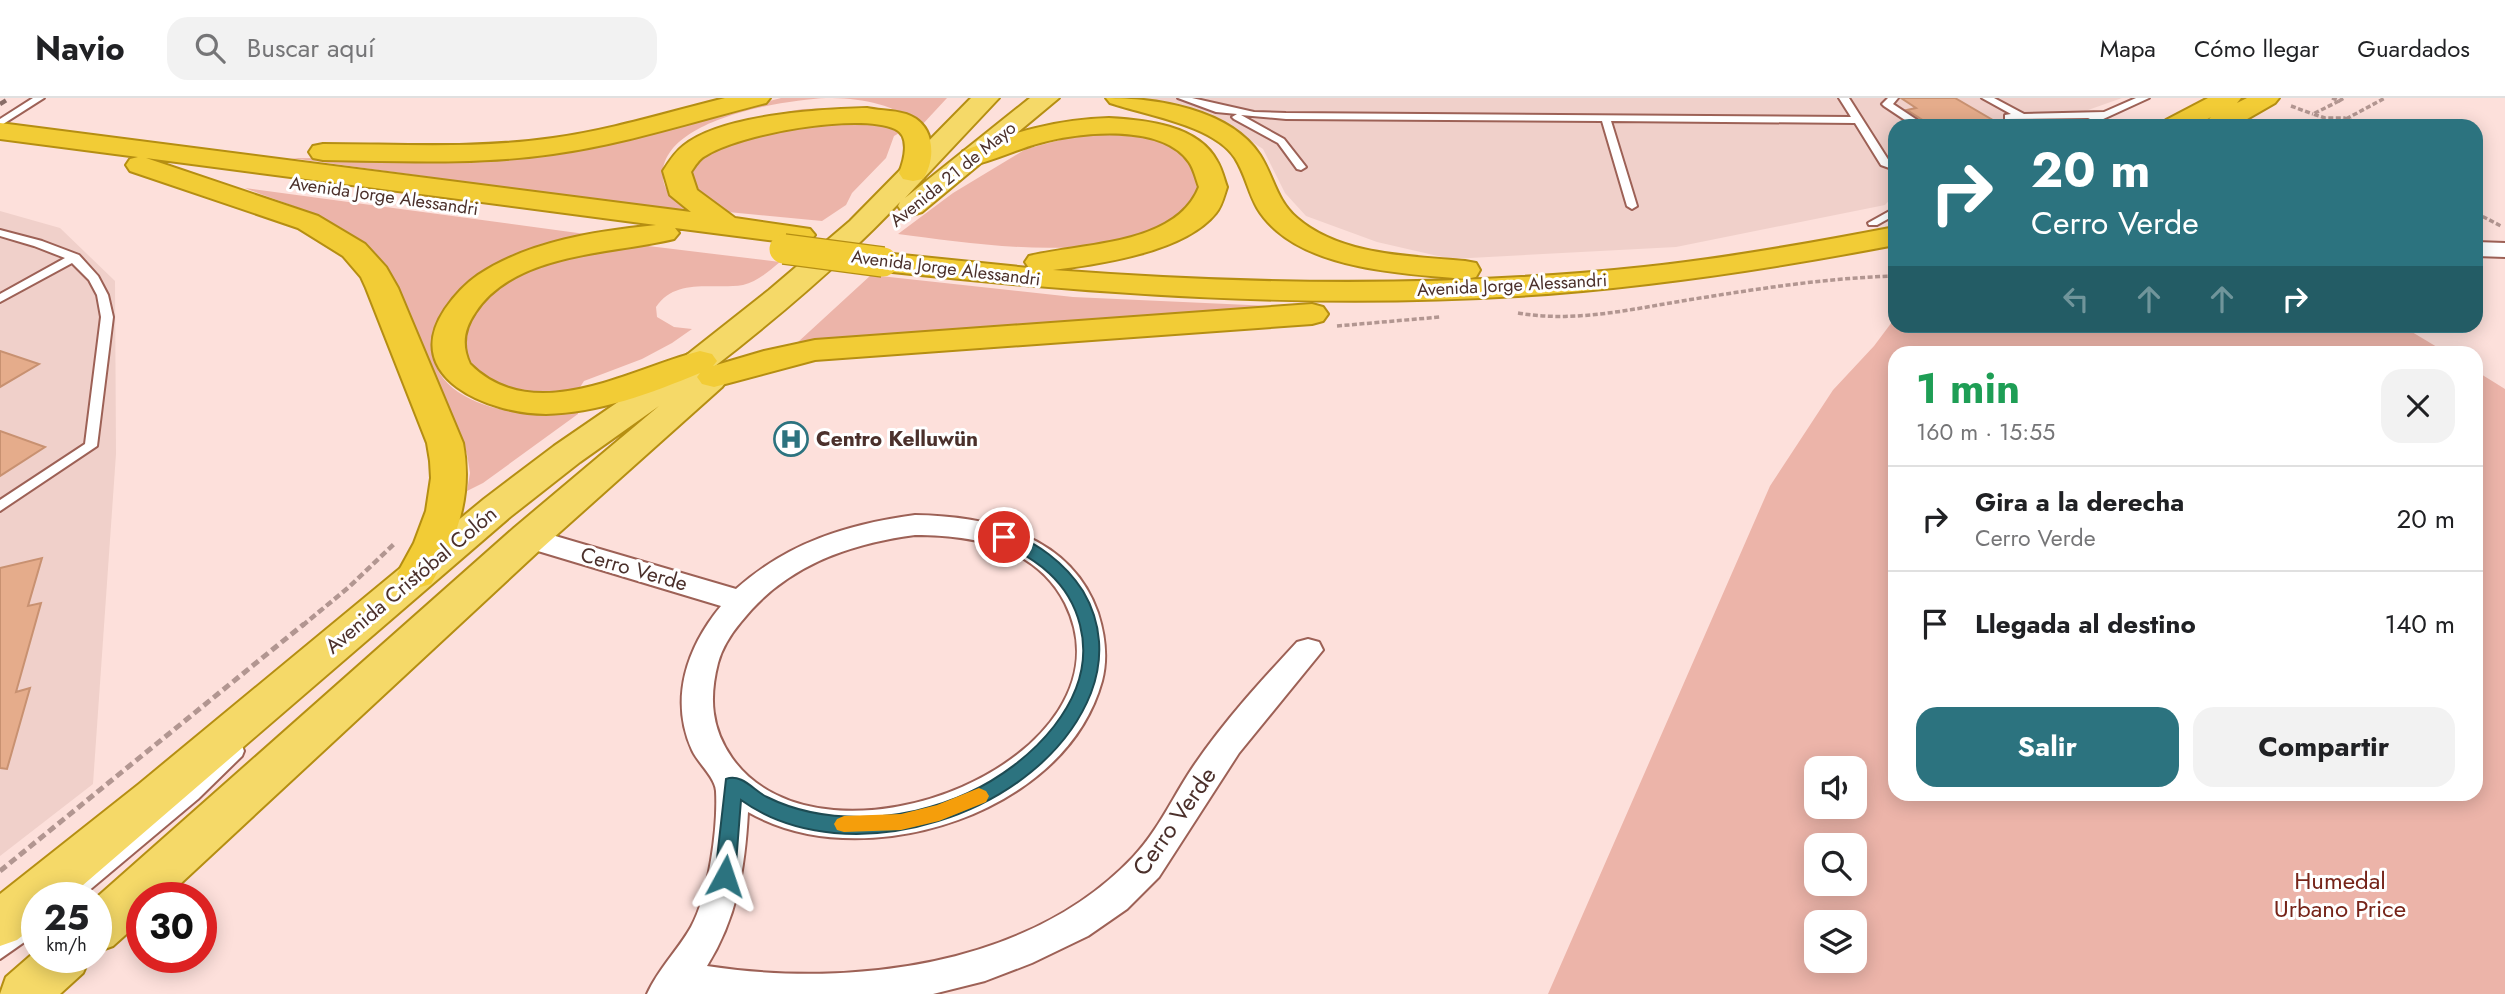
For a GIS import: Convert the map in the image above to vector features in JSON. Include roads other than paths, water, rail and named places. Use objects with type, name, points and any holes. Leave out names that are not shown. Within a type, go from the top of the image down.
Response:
[{"type":"highway","points":[[1119,98],[1192,120],[1232,140],[1253,164],[1262,195],[1274,213],[1309,238],[1368,257],[1498,290]]},
{"type":"highway","points":[[2188,119],[2228,98]]},
{"type":"highway","points":[[2228,119],[2266,98]]},
{"type":"highway","points":[[167,152],[522,150],[601,137],[752,99]]},
{"type":"highway","points":[[738,226],[707,214],[694,204],[677,184],[674,173],[678,158],[691,144],[717,128],[748,116],[785,107],[820,103],[878,109],[901,120],[914,133],[920,158],[914,173]]},
{"type":"highway","points":[[980,151],[1038,135],[1113,125],[1161,133],[1186,145],[1203,160],[1212,179],[1210,197],[1199,213],[1180,228],[1133,247],[1091,256],[1040,262]]},
{"type":"highway","name":"Avenida Jorge Alessandri","points":[[7,136],[167,152],[738,226],[792,242]]},
{"type":"highway","name":"Avenida Jorge Alessandri","points":[[7,136],[135,163],[664,233],[792,242],[1028,278],[1184,289],[1346,292],[1498,290],[1708,269],[1807,254],[1888,223]]},
{"type":"highway","points":[[135,163],[308,222],[347,245],[375,274],[445,443],[450,463],[446,508],[430,551],[417,574]]},
{"type":"highway","points":[[664,233],[586,244],[545,256],[512,269],[483,287],[460,310],[452,323],[448,349],[459,373],[481,390],[506,398],[535,402],[576,400],[707,369],[815,350],[1306,315],[1498,290]]},
{"type":"highway","name":"Avenida Jorge Alessandri","points":[[890,255],[1498,290]]},
{"type":"main road","points":[[980,151],[1017,98]]},
{"type":"main road","name":"Avenida 21 de Mayo","points":[[831,265],[894,220],[1046,98]]},
{"type":"main road","name":"Avenida 21 de Mayo","points":[[831,265],[914,173],[985,101]]},
{"type":"main road","name":"Avenida Cristóbal Colón","points":[[112,915],[528,538],[707,369],[831,265]]},
{"type":"main road","name":"Avenida Cristóbal Colón","points":[[0,925],[155,798],[417,574],[557,461],[707,369]]},
{"type":"main road","points":[[24,994],[47,973]]},
{"type":"street","points":[[2483,249],[2505,250]]},
{"type":"street","points":[[915,525],[976,529],[1004,537],[1029,549],[1051,564],[1069,582],[1082,603],[1090,627],[1091,652],[1087,679],[1077,706],[1060,732],[1037,757],[1009,780],[975,799],[939,813],[901,822],[862,825],[824,823],[789,815],[758,802],[733,784],[715,764],[703,742],[696,719],[695,694],[700,669],[709,645],[723,622],[741,601],[791,562],[851,536],[915,525]]},
{"type":"street","name":"Cerro Verde","points":[[528,538],[741,601]]},
{"type":"street","name":"Cerro Verde","points":[[672,986],[793,991],[867,986],[969,967],[1014,953],[1056,935],[1100,909],[1147,867],[1220,755],[1308,650]]},
{"type":"street","name":"Cerro Verde","points":[[672,986],[702,941],[719,901],[727,860],[733,784]]},
{"type":"lane","points":[[7,136],[39,98]]},
{"type":"lane","points":[[1184,98],[1211,106],[1268,115],[1606,120],[1858,120]]},
{"type":"lane","points":[[1221,98],[1268,115]]},
{"type":"lane","points":[[1844,98],[1888,160]]},
{"type":"lane","points":[[1893,98],[1887,104],[1910,119]]},
{"type":"lane","points":[[1987,98],[2021,116]]},
{"type":"lane","points":[[2096,119],[2144,98]]},
{"type":"lane","points":[[1211,106],[1273,135],[1290,149],[1301,166]]},
{"type":"lane","points":[[2008,117],[2105,115]]},
{"type":"lane","points":[[1606,120],[1632,206]]},
{"type":"lane","points":[[0,233],[75,257],[90,269],[99,283],[107,317],[91,446],[0,506]]},
{"type":"lane","points":[[0,299],[75,257]]},
{"type":"lane","points":[[86,882],[219,768],[241,746],[296,676]]},
{"type":"lane","points":[[0,951],[21,935]]},
{"type":"railway","points":[[0,104],[10,98]]},
{"type":"place","name":"Centro Kelluwün","points":[[791,439]]},
{"type":"park label","name":"Humedal Urbano Price","points":[[2340,894]]}]
